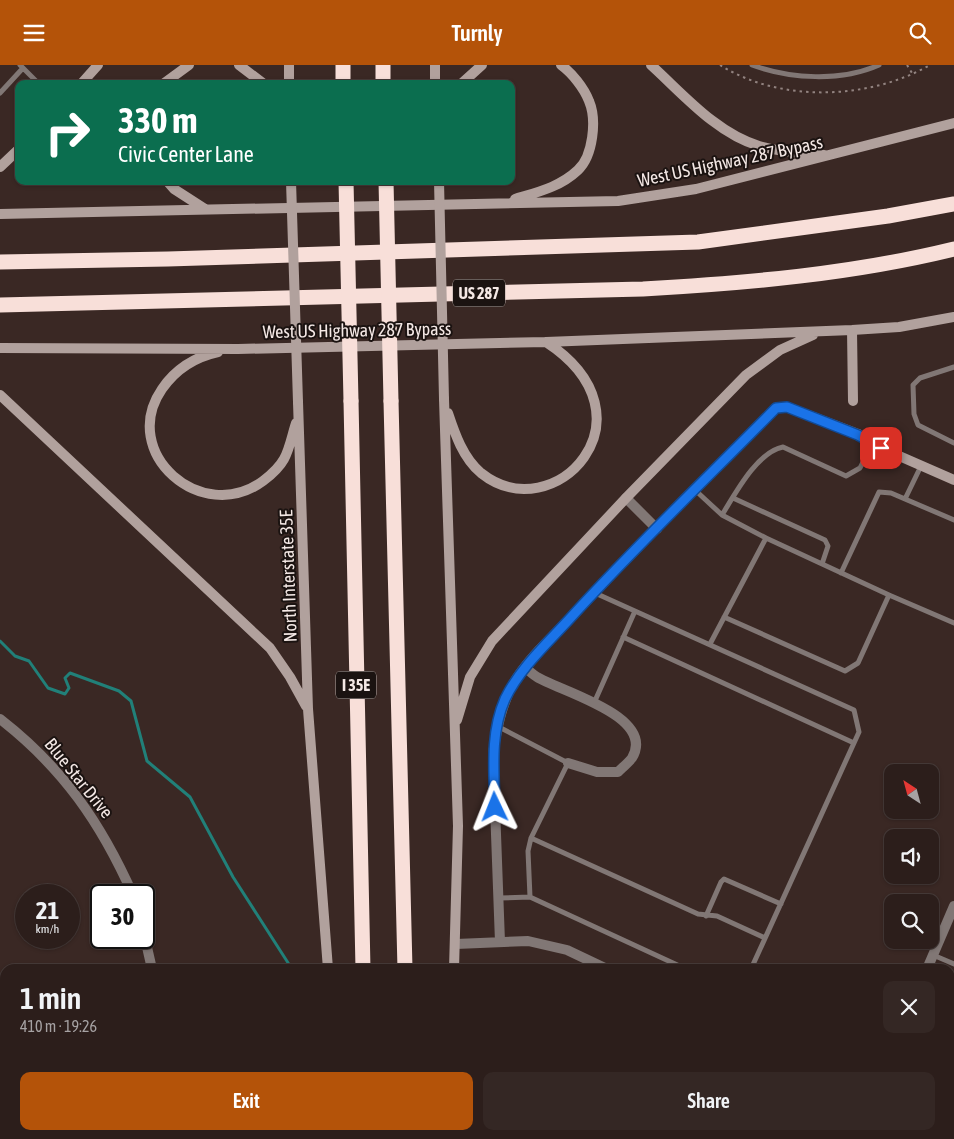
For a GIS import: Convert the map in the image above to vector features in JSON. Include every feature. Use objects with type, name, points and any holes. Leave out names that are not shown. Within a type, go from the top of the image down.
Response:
[{"type":"highway","points":[[343,65],[343,80]]},
{"type":"highway","points":[[383,65],[383,80]]},
{"type":"highway","name":"I 35E","points":[[346,185],[363,964]]},
{"type":"highway","name":"I 35E","points":[[386,185],[405,964]]},
{"type":"highway","points":[[0,261],[188,259],[698,242],[888,216],[954,203]]},
{"type":"highway","name":"US 287","points":[[0,305],[643,289],[748,283],[909,260],[954,249]]},
{"type":"main road","points":[[85,80],[98,65]]},
{"type":"main road","points":[[168,80],[189,65]]},
{"type":"main road","points":[[240,65],[259,80]]},
{"type":"main road","points":[[289,65],[289,80]]},
{"type":"main road","points":[[435,65],[435,80]]},
{"type":"main road","points":[[465,80],[482,65]]},
{"type":"main road","points":[[502,202],[545,191],[558,185],[582,166],[589,152],[592,138],[590,103],[573,76],[561,65]]},
{"type":"main road","points":[[651,65],[718,125],[735,134],[757,145],[776,150],[830,156]]},
{"type":"main road","name":"West US Highway 287 Bypass","points":[[0,214],[602,201],[650,197],[696,189],[954,123]]},
{"type":"main road","points":[[0,167],[15,153]]},
{"type":"main road","points":[[170,185],[204,209]]},
{"type":"main road","name":"North Interstate 35E","points":[[291,185],[308,709],[328,964]]},
{"type":"main road","points":[[438,185],[458,826],[454,964]]},
{"type":"main road","name":"West US Highway 287 Bypass","points":[[0,348],[238,349],[546,342],[822,332],[899,327],[954,317]]},
{"type":"main road","points":[[852,330],[853,401]]},
{"type":"main road","points":[[454,731],[470,677],[492,641],[626,497],[746,375],[780,350],[822,332]]},
{"type":"main road","points":[[444,399],[458,440],[480,472],[497,482],[515,487],[535,487],[555,482],[577,465],[590,450],[597,431],[597,414],[593,395],[584,377],[565,356],[546,342]]},
{"type":"main road","points":[[238,349],[207,355],[180,369],[165,384],[155,400],[150,416],[150,435],[159,459],[173,477],[185,486],[208,494],[245,492],[272,474],[284,460],[298,415]]},
{"type":"main road","points":[[0,395],[270,648],[290,677],[308,709]]},
{"type":"main road","points":[[858,435],[872,444],[954,480]]},
{"type":"street","points":[[500,943],[493,753],[497,726],[505,700],[525,667],[594,592],[776,408],[787,407],[858,435]]},
{"type":"street","points":[[626,497],[657,529]]},
{"type":"street","points":[[525,667],[537,677],[612,712],[628,726],[635,742],[632,758],[618,772],[597,772],[568,763]]},
{"type":"street","name":"Blue Star Drive","points":[[0,719],[26,739],[54,767],[89,811],[115,854],[128,884]]},
{"type":"street","points":[[929,964],[954,906]]},
{"type":"street","points":[[456,944],[528,941],[567,950],[596,964]]},
{"type":"street","points":[[147,949],[151,964]]},
{"type":"lane","points":[[752,65],[794,75],[823,76],[850,73],[879,65]]},
{"type":"lane","points":[[0,93],[21,67],[35,80]]},
{"type":"lane","points":[[954,367],[920,378],[913,385],[914,414],[918,425],[954,443]]},
{"type":"lane","points":[[722,515],[745,478],[772,449],[783,447],[846,476],[860,468],[872,444]]},
{"type":"lane","points":[[906,499],[921,466]]},
{"type":"lane","points":[[695,490],[722,515],[766,539],[954,623]]},
{"type":"lane","points":[[841,573],[879,492],[891,493],[954,520]]},
{"type":"lane","points":[[733,497],[825,540],[828,546],[822,564]]},
{"type":"lane","points":[[710,645],[766,539]]},
{"type":"lane","points":[[594,592],[854,710],[859,732],[753,964]]},
{"type":"lane","points":[[724,617],[845,671],[858,663],[888,595]]},
{"type":"lane","points":[[594,703],[635,611]]},
{"type":"lane","points":[[623,637],[854,743]]},
{"type":"lane","points":[[497,726],[568,763],[531,838],[528,851],[530,897]]},
{"type":"lane","points":[[531,838],[660,897],[706,915],[717,916],[765,938]]},
{"type":"lane","points":[[706,915],[724,879],[780,903]]},
{"type":"lane","points":[[499,898],[530,897],[675,964]]},
{"type":"lane","points":[[933,955],[954,964]]},
{"type":"path","points":[[907,65],[912,73]]},
{"type":"waterway","points":[[0,641],[15,656],[29,661],[48,688],[65,694],[69,688],[65,678],[70,673],[119,691],[131,701],[147,761],[190,797],[233,877],[289,964]]},
{"type":"route","points":[[495,807],[493,753],[497,726],[505,700],[525,667],[594,592],[776,408],[787,407],[858,435],[881,448]]}]
